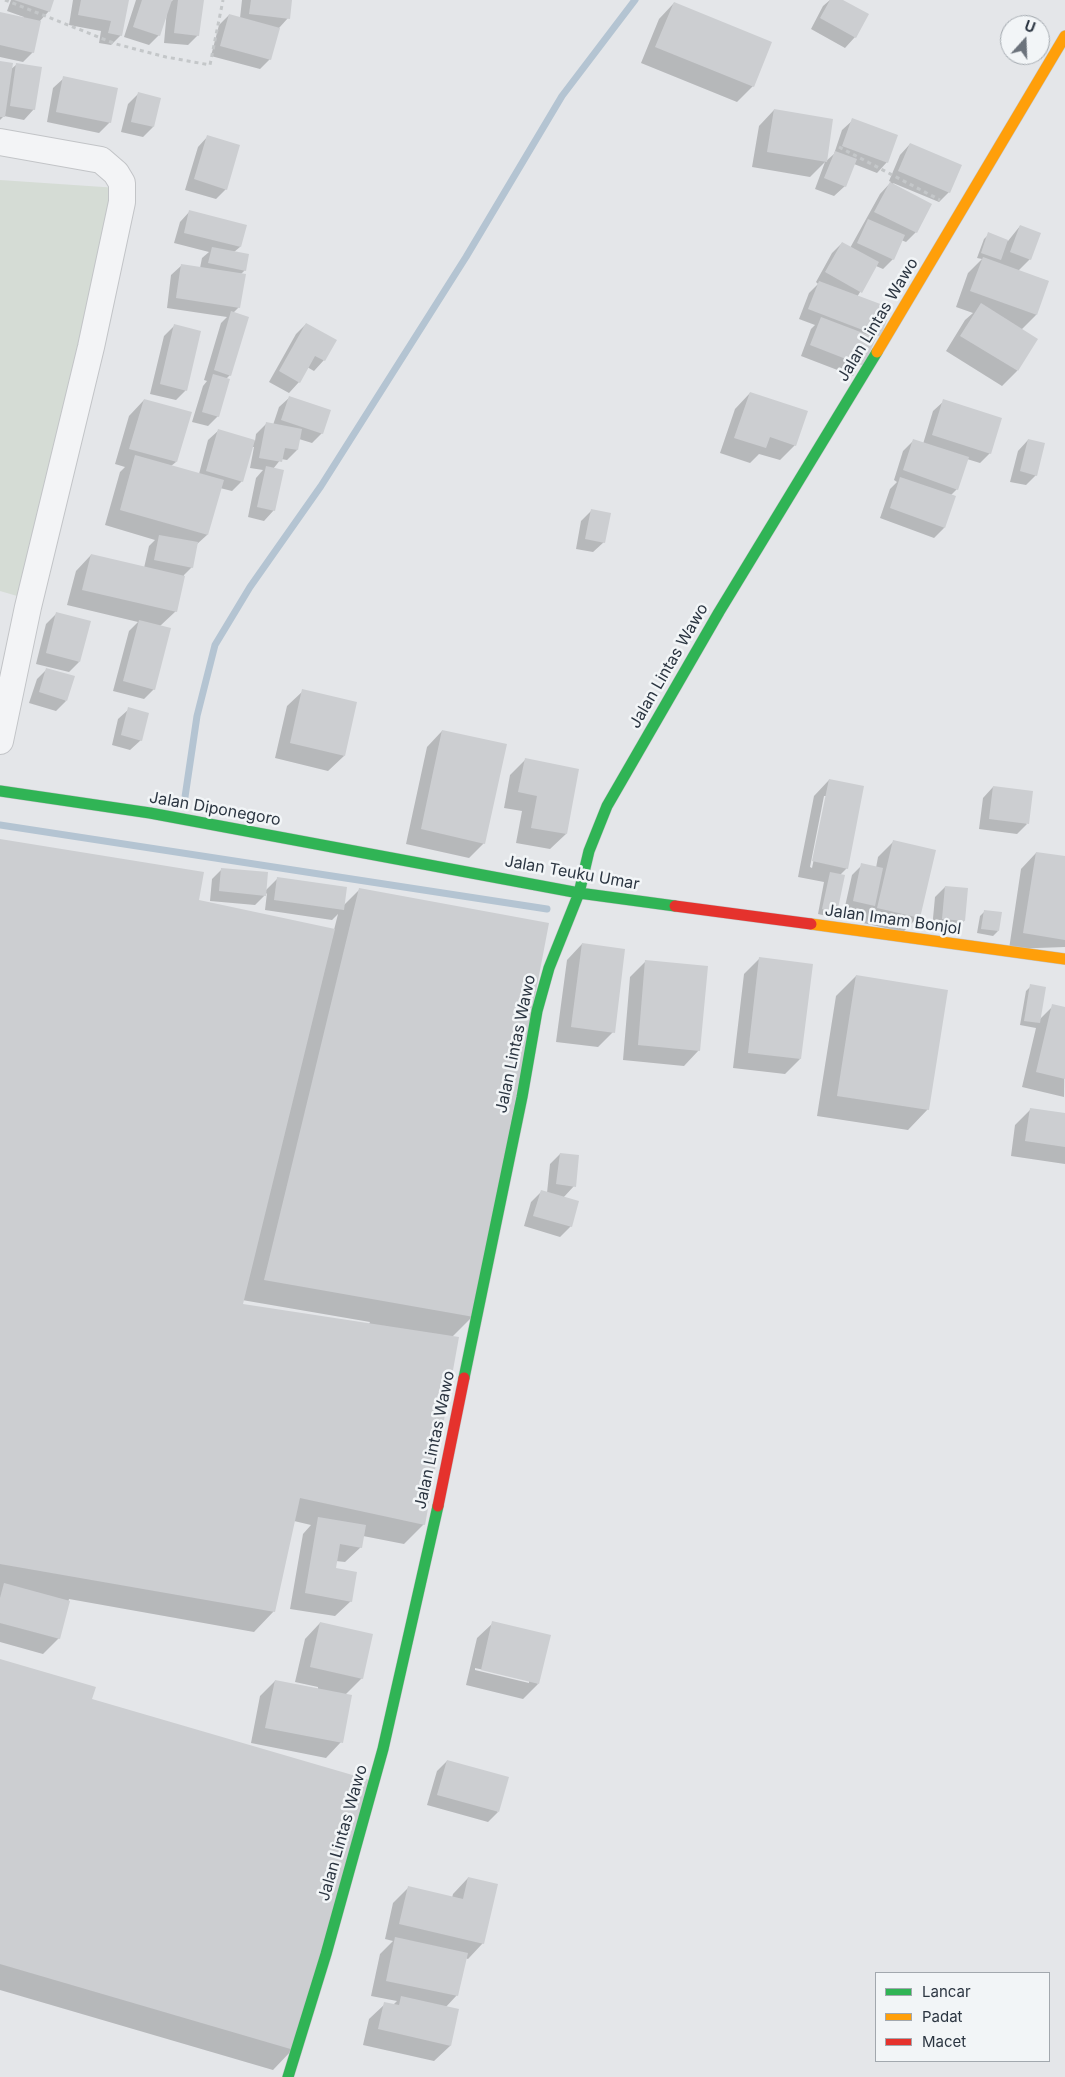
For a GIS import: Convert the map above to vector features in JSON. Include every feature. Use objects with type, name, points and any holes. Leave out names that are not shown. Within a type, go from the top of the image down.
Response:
[{"type":"main road","name":"Jalan Lintas Wawo","points":[[288,2077],[326,1954],[383,1749],[440,1502],[522,1097],[537,1011],[549,968],[579,893],[589,851],[607,806],[719,612],[962,212],[1065,36]]},
{"type":"main road","name":"Jalan Diponegoro","points":[[0,791],[150,813],[423,864]]},
{"type":"main road","name":"Jalan Teuku Umar","points":[[423,864],[579,893],[716,913]]},
{"type":"main road","name":"Jalan Imam Bonjol","points":[[716,913],[1065,959]]},
{"type":"street","points":[[0,142],[101,160],[116,173],[122,183],[122,202],[91,347],[28,607],[0,741]]},
{"type":"path","points":[[5,0],[116,44],[166,57],[210,64],[223,0]]},
{"type":"path","points":[[838,147],[962,212]]},
{"type":"shaded area","points":[[0,180],[118,188],[24,598],[0,591]]},
{"type":"building","points":[[14,0],[54,0],[50,12]]},
{"type":"building","points":[[81,0],[129,0],[122,36],[108,33],[111,21],[78,15]]},
{"type":"building","points":[[142,0],[172,0],[160,36],[133,27]]},
{"type":"building","points":[[178,0],[204,0],[199,36],[174,33]]},
{"type":"building","points":[[251,0],[292,0],[290,19],[249,14]]},
{"type":"building","points":[[830,0],[843,0],[869,14],[856,38],[820,18]]},
{"type":"building","points":[[674,2],[772,42],[754,87],[655,47]]},
{"type":"building","points":[[0,12],[41,21],[34,53],[0,45]]},
{"type":"building","points":[[229,14],[280,28],[271,60],[220,46]]},
{"type":"building","points":[[0,61],[13,63],[5,117],[0,117]]},
{"type":"building","points":[[16,63],[42,67],[35,110],[10,106]]},
{"type":"building","points":[[63,76],[118,88],[111,123],[56,112]]},
{"type":"building","points":[[138,92],[161,98],[154,127],[131,122]]},
{"type":"building","points":[[774,109],[833,119],[827,162],[767,152]]},
{"type":"building","points":[[852,118],[898,135],[888,163],[842,146]]},
{"type":"building","points":[[207,135],[240,145],[227,190],[194,179]]},
{"type":"building","points":[[910,143],[962,165],[950,193],[898,171]]},
{"type":"building","points":[[835,151],[857,159],[846,187],[824,178]]},
{"type":"building","points":[[890,182],[932,204],[917,233],[874,212]]},
{"type":"building","points":[[189,210],[247,225],[241,247],[184,233]]},
{"type":"building","points":[[868,219],[905,235],[894,260],[857,243]]},
{"type":"building","points":[[1020,225],[1041,233],[1031,260],[1010,252]]},
{"type":"building","points":[[988,232],[1008,240],[1001,260],[981,253]]},
{"type":"building","points":[[842,242],[879,262],[862,293],[825,272]]},
{"type":"building","points":[[212,247],[249,254],[246,271],[208,263]]},
{"type":"building","points":[[983,257],[1049,281],[1037,315],[970,291]]},
{"type":"building","points":[[181,264],[246,274],[240,308],[176,298]]},
{"type":"building","points":[[819,281],[891,308],[881,337],[808,309]]},
{"type":"building","points":[[981,303],[1038,339],[1018,371],[960,336]]},
{"type":"building","points":[[231,311],[249,317],[231,376],[214,370]]},
{"type":"building","points":[[821,317],[876,338],[864,366],[810,345]]},
{"type":"building","points":[[306,323],[337,340],[325,361],[315,356],[300,383],[279,371]]},
{"type":"building","points":[[174,324],[201,331],[187,391],[160,384]]},
{"type":"building","points":[[213,374],[230,379],[219,417],[202,412]]},
{"type":"building","points":[[750,392],[808,411],[796,446],[770,437],[766,448],[734,438]]},
{"type":"building","points":[[289,396],[331,410],[323,434],[281,420]]},
{"type":"building","points":[[144,399],[192,412],[177,462],[129,449]]},
{"type":"building","points":[[943,399],[1002,418],[991,454],[932,435]]},
{"type":"building","points":[[266,422],[302,429],[298,450],[285,448],[282,462],[259,458]]},
{"type":"building","points":[[218,429],[255,440],[243,482],[206,471]]},
{"type":"building","points":[[913,439],[969,457],[958,490],[903,470]]},
{"type":"building","points":[[1028,439],[1045,443],[1037,476],[1020,471]]},
{"type":"building","points":[[135,455],[224,480],[208,535],[120,510]]},
{"type":"building","points":[[266,466],[284,470],[275,511],[257,507]]},
{"type":"building","points":[[900,477],[956,496],[945,528],[890,508]]},
{"type":"building","points":[[591,509],[611,513],[605,543],[585,539]]},
{"type":"building","points":[[159,535],[198,542],[193,568],[154,560]]},
{"type":"building","points":[[91,554],[185,576],[177,612],[82,590]]},
{"type":"building","points":[[56,612],[91,621],[80,662],[46,653]]},
{"type":"building","points":[[139,620],[171,628],[155,690],[123,681]]},
{"type":"building","points":[[46,668],[75,676],[67,701],[39,692]]},
{"type":"building","points":[[302,689],[357,702],[345,756],[290,743]]},
{"type":"building","points":[[128,707],[149,713],[142,741],[121,735]]},
{"type":"building","points":[[442,730],[507,744],[485,844],[421,829]]},
{"type":"building","points":[[525,758],[579,769],[567,834],[531,828],[537,796],[518,792]]},
{"type":"building","points":[[829,779],[864,786],[848,869],[812,861]]},
{"type":"building","points":[[993,786],[1033,791],[1029,824],[989,819]]},
{"type":"building","points":[[0,839],[204,872],[199,900],[335,929],[243,1304],[459,1337],[425,1525],[300,1498],[275,1612],[0,1564]]},
{"type":"building","points":[[893,840],[936,850],[920,918],[877,908]]},
{"type":"building","points":[[1036,852],[1065,856],[1065,940],[1023,933]]},
{"type":"building","points":[[861,863],[883,868],[875,906],[853,901]]},
{"type":"building","points":[[221,868],[268,872],[266,896],[219,891]]},
{"type":"building","points":[[830,872],[845,875],[837,913],[822,909]]},
{"type":"building","points":[[277,877],[347,887],[344,910],[274,900]]},
{"type":"building","points":[[945,886],[968,888],[965,921],[942,919]]},
{"type":"building","points":[[359,888],[549,923],[474,1317],[264,1280]]},
{"type":"building","points":[[984,910],[1002,912],[999,931],[981,929]]},
{"type":"building","points":[[582,943],[625,949],[615,1033],[571,1027]]},
{"type":"building","points":[[759,957],[813,964],[801,1059],[748,1053]]},
{"type":"building","points":[[645,960],[708,966],[700,1051],[638,1045]]},
{"type":"building","points":[[856,975],[948,990],[929,1110],[837,1096]]},
{"type":"building","points":[[1030,984],[1046,987],[1040,1023],[1024,1021]]},
{"type":"building","points":[[1052,1004],[1065,1007],[1065,1079],[1036,1072]]},
{"type":"building","points":[[1030,1108],[1065,1113],[1065,1147],[1025,1141]]},
{"type":"building","points":[[560,1153],[579,1155],[576,1187],[556,1184]]},
{"type":"building","points":[[541,1190],[579,1201],[572,1227],[533,1216]]},
{"type":"building","points":[[318,1517],[366,1525],[362,1548],[340,1544],[336,1568],[357,1572],[352,1602],[305,1593]]},
{"type":"building","points":[[4,1583],[70,1601],[60,1639],[0,1623],[0,1598]]},
{"type":"building","points":[[492,1621],[551,1635],[539,1684],[481,1670]]},
{"type":"building","points":[[320,1622],[373,1634],[363,1679],[310,1667]]},
{"type":"building","points":[[0,1659],[96,1687],[92,1699],[373,1781],[294,2050],[0,1964]]},
{"type":"building","points":[[275,1680],[352,1695],[343,1743],[265,1728]]},
{"type":"building","points":[[447,1760],[509,1777],[499,1812],[437,1795]]},
{"type":"building","points":[[468,1877],[498,1884],[484,1944],[399,1924],[408,1886],[463,1899]]},
{"type":"building","points":[[395,1937],[468,1953],[458,1996],[386,1981]]},
{"type":"building","points":[[401,1996],[459,2009],[451,2046],[378,2029],[384,2002],[399,2005]]},
{"type":"waterway","points":[[185,797],[197,716],[215,645],[250,587],[321,486],[466,257],[562,96],[635,0]]},
{"type":"waterway","points":[[0,825],[547,909]]},
{"type":"traffic: fast","points":[[579,893],[589,851],[607,806],[719,612],[877,352]]},
{"type":"traffic: fast","points":[[0,791],[150,813],[579,893],[675,906]]},
{"type":"traffic: fast","points":[[464,1378],[522,1097],[537,1011],[549,968],[579,893]]},
{"type":"traffic: fast","points":[[288,2077],[326,1954],[383,1749],[438,1506]]},
{"type":"traffic: slow","points":[[877,352],[1065,36]]},
{"type":"traffic: slow","points":[[811,924],[1065,959]]},
{"type":"traffic: jam","points":[[675,906],[811,924]]},
{"type":"traffic: jam","points":[[438,1506],[464,1378]]}]
